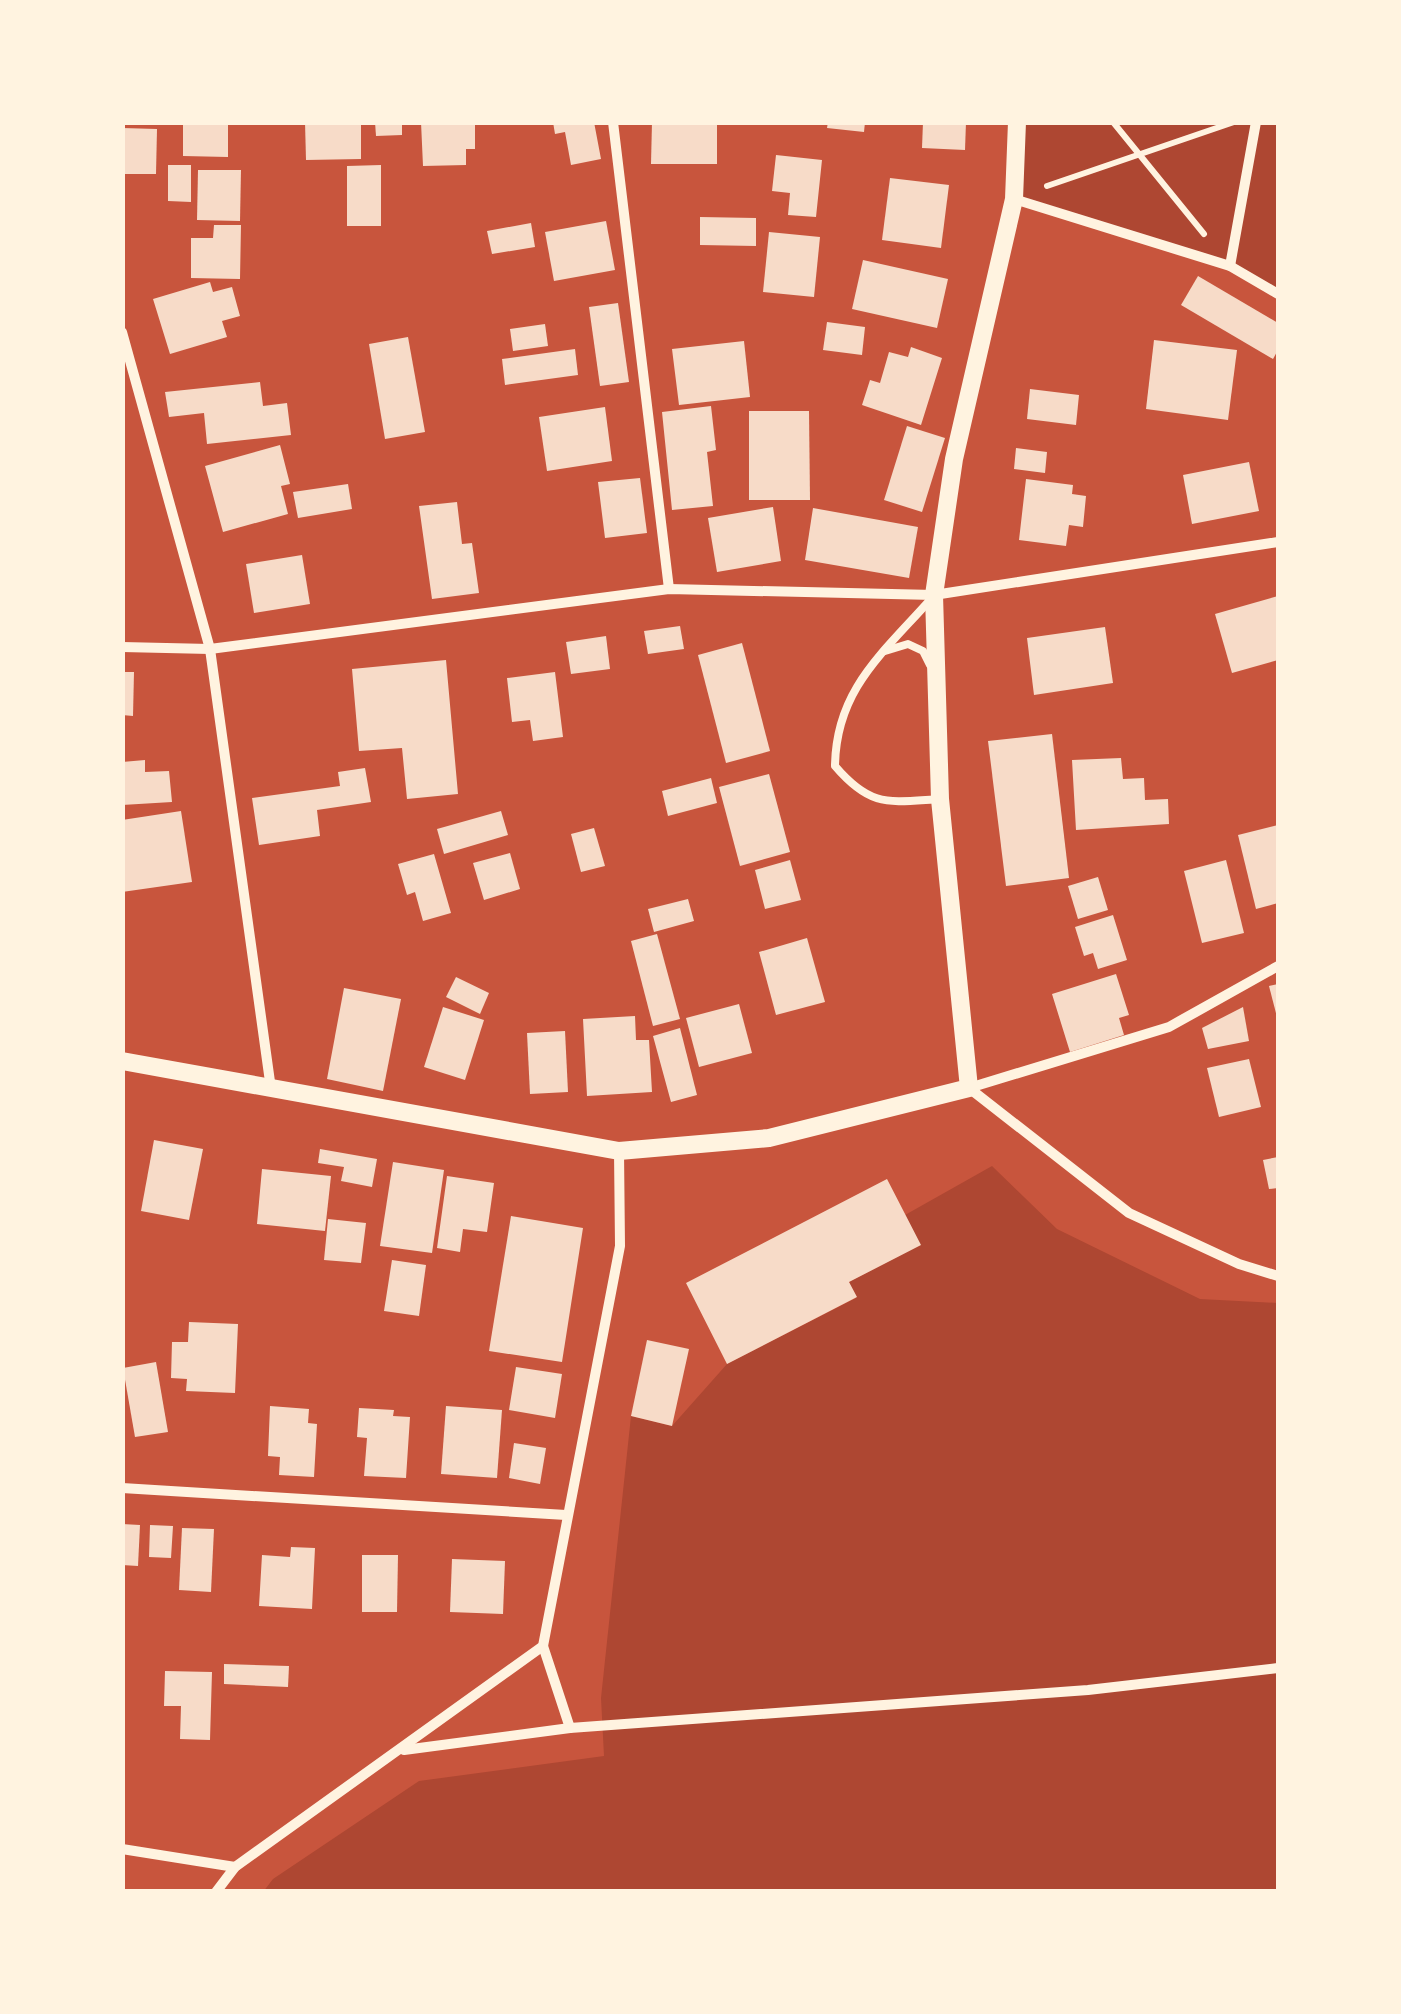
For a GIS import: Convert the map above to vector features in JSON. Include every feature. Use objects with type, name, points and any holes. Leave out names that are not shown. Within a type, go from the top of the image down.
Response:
[{"type":"street","points":[[613,122],[669,589]]},
{"type":"street","points":[[1018,122],[1014,199],[954,459],[934,595],[940,798],[969,1088],[1130,1213],[1239,1264],[1278,1276]]},
{"type":"street","points":[[1230,266],[1256,122]]},
{"type":"street","points":[[1014,199],[1230,266],[1278,294]]},
{"type":"street","points":[[122,332],[210,649],[271,1089]]},
{"type":"street","points":[[122,647],[210,649],[669,589],[934,595],[1278,542]]},
{"type":"street","points":[[122,1062],[619,1152],[769,1138],[969,1088],[1168,1028],[1278,966]]},
{"type":"street","points":[[570,1728],[543,1646],[620,1246],[619,1152]]},
{"type":"street","points":[[122,1488],[566,1514]]},
{"type":"street","points":[[216,1892],[235,1867],[543,1646]]},
{"type":"street","points":[[403,1750],[570,1728],[1088,1690],[1278,1668]]},
{"type":"street","points":[[122,1848],[235,1867]]},
{"type":"lane","points":[[934,595],[849,697],[836,729],[835,766],[857,792],[890,802],[940,798]]},
{"type":"lane","points":[[885,651],[908,644],[923,651],[934,674]]},
{"type":"path","points":[[1113,122],[1230,266]]},
{"type":"path","points":[[1014,199],[1137,152],[1234,122]]},
{"type":"shaded area","points":[[1017,123],[1278,123],[1278,294],[1230,266],[1014,199]]},
{"type":"shaded area","points":[[992,1166],[1057,1229],[1200,1299],[1278,1303],[1278,1891],[263,1892],[273,1879],[419,1781],[604,1756],[601,1698],[631,1416],[672,1426],[727,1364],[856,1298],[849,1282],[920,1245],[905,1215]]},
{"type":"building","points":[[183,122],[228,122],[228,157],[183,156]]},
{"type":"building","points":[[305,122],[361,122],[361,159],[306,160]]},
{"type":"building","points":[[375,122],[402,122],[402,135],[376,136]]},
{"type":"building","points":[[421,122],[475,122],[475,149],[466,149],[466,165],[423,166]]},
{"type":"building","points":[[553,122],[594,122],[601,159],[571,165],[565,132],[555,134]]},
{"type":"building","points":[[652,122],[717,122],[717,164],[651,164]]},
{"type":"building","points":[[828,122],[865,122],[864,132],[827,128]]},
{"type":"building","points":[[923,122],[966,122],[965,150],[922,148]]},
{"type":"building","points":[[122,128],[157,129],[156,174],[122,174]]},
{"type":"building","points":[[776,155],[822,160],[816,217],[788,215],[790,193],[772,191]]},
{"type":"building","points":[[168,165],[191,165],[191,202],[168,201]]},
{"type":"building","points":[[381,165],[381,226],[347,226],[347,166]]},
{"type":"building","points":[[198,170],[241,170],[240,221],[197,220]]},
{"type":"building","points":[[890,178],[949,185],[941,248],[882,240]]},
{"type":"building","points":[[700,217],[756,218],[756,246],[700,245]]},
{"type":"building","points":[[606,221],[615,270],[554,281],[545,232]]},
{"type":"building","points":[[531,223],[535,247],[492,254],[487,231]]},
{"type":"building","points":[[214,225],[241,225],[240,279],[191,278],[191,238],[213,238]]},
{"type":"building","points":[[769,232],[820,237],[814,297],[763,292]]},
{"type":"building","points":[[863,260],[948,279],[937,328],[852,309]]},
{"type":"building","points":[[1198,276],[1278,323],[1278,350],[1273,359],[1181,305]]},
{"type":"building","points":[[210,282],[213,292],[232,287],[240,316],[222,321],[227,337],[170,354],[153,299]]},
{"type":"building","points":[[618,303],[629,382],[600,386],[589,307]]},
{"type":"building","points":[[827,322],[865,327],[862,355],[823,350]]},
{"type":"building","points":[[545,324],[548,346],[513,351],[510,329]]},
{"type":"building","points":[[408,337],[425,432],[385,439],[369,344]]},
{"type":"building","points":[[1154,340],[1237,350],[1228,420],[1146,409]]},
{"type":"building","points":[[744,341],[750,397],[679,405],[672,349]]},
{"type":"building","points":[[911,347],[942,358],[921,425],[862,405],[870,380],[880,383],[889,352],[908,357]]},
{"type":"building","points":[[575,349],[578,375],[505,385],[502,359]]},
{"type":"building","points":[[260,382],[263,406],[287,403],[291,435],[207,444],[204,413],[169,417],[165,392]]},
{"type":"building","points":[[1030,389],[1079,395],[1076,425],[1027,419]]},
{"type":"building","points":[[711,406],[716,450],[707,452],[713,506],[672,510],[662,412]]},
{"type":"building","points":[[605,407],[612,461],[547,471],[539,417]]},
{"type":"building","points":[[749,411],[809,411],[810,500],[749,500]]},
{"type":"building","points":[[907,426],[945,438],[922,512],[884,500]]},
{"type":"building","points":[[280,445],[290,484],[281,486],[288,514],[223,532],[205,466]]},
{"type":"building","points":[[1016,448],[1047,452],[1045,473],[1014,469]]},
{"type":"building","points":[[1249,462],[1259,511],[1192,524],[1183,475]]},
{"type":"building","points":[[640,478],[647,533],[605,538],[598,482]]},
{"type":"building","points":[[1026,479],[1073,485],[1072,494],[1086,496],[1083,527],[1069,525],[1066,546],[1019,540]]},
{"type":"building","points":[[348,484],[352,509],[298,518],[293,492]]},
{"type":"building","points":[[457,502],[462,544],[472,543],[479,593],[432,599],[419,506]]},
{"type":"building","points":[[773,507],[781,561],[717,572],[708,518]]},
{"type":"building","points":[[813,508],[918,527],[909,578],[805,560]]},
{"type":"building","points":[[302,555],[310,604],[254,613],[246,564]]},
{"type":"building","points":[[1278,596],[1278,660],[1232,673],[1215,614]]},
{"type":"building","points":[[680,626],[684,649],[648,654],[644,631]]},
{"type":"building","points":[[1105,627],[1113,683],[1034,695],[1027,638]]},
{"type":"building","points":[[606,636],[610,669],[571,674],[566,642]]},
{"type":"building","points":[[742,643],[770,751],[726,763],[698,655]]},
{"type":"building","points":[[446,660],[458,794],[407,799],[402,748],[359,751],[352,669]]},
{"type":"building","points":[[122,672],[134,672],[133,716],[122,715]]},
{"type":"building","points":[[555,672],[563,737],[533,741],[530,720],[512,722],[507,678]]},
{"type":"building","points":[[1052,734],[1069,878],[1006,886],[988,741]]},
{"type":"building","points":[[1121,758],[1123,779],[1144,778],[1145,800],[1168,799],[1169,824],[1076,830],[1072,760]]},
{"type":"building","points":[[145,760],[145,772],[169,771],[172,802],[122,805],[122,762]]},
{"type":"building","points":[[365,768],[371,802],[317,810],[320,836],[259,845],[252,798],[340,786],[338,772]]},
{"type":"building","points":[[769,774],[790,852],[740,866],[719,787]]},
{"type":"building","points":[[711,778],[717,803],[668,816],[662,791]]},
{"type":"building","points":[[181,811],[192,882],[122,892],[122,820]]},
{"type":"building","points":[[501,811],[508,835],[444,854],[437,829]]},
{"type":"building","points":[[1278,825],[1278,903],[1256,909],[1238,835]]},
{"type":"building","points":[[594,828],[605,866],[581,872],[571,834]]},
{"type":"building","points":[[510,853],[520,889],[484,900],[473,863]]},
{"type":"building","points":[[434,854],[451,913],[423,921],[415,892],[407,895],[398,864]]},
{"type":"building","points":[[790,860],[801,900],[765,909],[755,870]]},
{"type":"building","points":[[1226,860],[1244,933],[1202,943],[1184,871]]},
{"type":"building","points":[[1098,877],[1108,910],[1078,919],[1068,886]]},
{"type":"building","points":[[688,899],[694,921],[654,932],[648,909]]},
{"type":"building","points":[[1113,915],[1127,960],[1098,969],[1093,953],[1084,956],[1075,927]]},
{"type":"building","points":[[657,934],[680,1019],[653,1026],[631,941]]},
{"type":"building","points":[[807,938],[825,1002],[776,1015],[759,952]]},
{"type":"building","points":[[1116,974],[1129,1015],[1119,1018],[1124,1035],[1070,1052],[1052,994]]},
{"type":"building","points":[[456,977],[489,993],[480,1014],[446,997]]},
{"type":"building","points":[[1278,984],[1278,1016],[1277,1017],[1269,986]]},
{"type":"building","points":[[344,988],[401,999],[383,1091],[327,1079]]},
{"type":"building","points":[[739,1004],[752,1053],[699,1067],[686,1018]]},
{"type":"building","points":[[443,1007],[484,1020],[465,1080],[424,1067]]},
{"type":"building","points":[[1243,1007],[1249,1041],[1208,1049],[1202,1028]]},
{"type":"building","points":[[635,1016],[636,1040],[649,1040],[652,1092],[587,1096],[583,1019]]},
{"type":"building","points":[[680,1028],[697,1095],[671,1102],[653,1036]]},
{"type":"building","points":[[565,1031],[568,1092],[530,1094],[527,1033]]},
{"type":"building","points":[[1249,1059],[1261,1107],[1219,1117],[1207,1068]]},
{"type":"building","points":[[154,1140],[203,1149],[189,1220],[141,1211]]},
{"type":"building","points":[[320,1149],[377,1159],[372,1187],[341,1181],[344,1167],[318,1163]]},
{"type":"building","points":[[1278,1157],[1278,1188],[1269,1189],[1263,1160]]},
{"type":"building","points":[[393,1162],[444,1170],[432,1253],[380,1246]]},
{"type":"building","points":[[262,1169],[331,1176],[325,1231],[257,1224]]},
{"type":"building","points":[[447,1176],[494,1183],[487,1232],[463,1229],[460,1252],[437,1248]]},
{"type":"building","points":[[887,1179],[921,1245],[849,1282],[857,1297],[727,1364],[686,1283]]},
{"type":"building","points":[[511,1216],[583,1228],[562,1362],[489,1351]]},
{"type":"building","points":[[328,1219],[366,1223],[361,1263],[324,1260]]},
{"type":"building","points":[[392,1260],[426,1265],[419,1316],[384,1311]]},
{"type":"building","points":[[189,1322],[238,1324],[235,1393],[186,1391],[187,1379],[171,1378],[172,1342],[188,1342]]},
{"type":"building","points":[[647,1340],[689,1349],[672,1426],[631,1416]]},
{"type":"building","points":[[156,1362],[168,1432],[135,1437],[123,1368]]},
{"type":"building","points":[[516,1367],[562,1374],[555,1418],[509,1410]]},
{"type":"building","points":[[270,1406],[309,1409],[308,1423],[317,1424],[314,1477],[279,1475],[280,1457],[268,1456]]},
{"type":"building","points":[[446,1406],[502,1410],[497,1478],[441,1474]]},
{"type":"building","points":[[359,1408],[394,1410],[393,1416],[410,1417],[406,1478],[364,1476],[367,1438],[357,1437]]},
{"type":"building","points":[[514,1443],[546,1448],[540,1484],[509,1478]]},
{"type":"building","points":[[122,1524],[140,1525],[138,1566],[122,1565]]},
{"type":"building","points":[[150,1525],[173,1526],[171,1558],[149,1557]]},
{"type":"building","points":[[182,1528],[214,1529],[211,1592],[179,1590]]},
{"type":"building","points":[[291,1547],[315,1548],[312,1609],[259,1606],[262,1555],[290,1557]]},
{"type":"building","points":[[362,1555],[398,1555],[397,1612],[362,1612]]},
{"type":"building","points":[[452,1559],[505,1561],[503,1614],[450,1612]]},
{"type":"building","points":[[224,1664],[289,1666],[288,1687],[224,1684]]},
{"type":"building","points":[[165,1671],[212,1672],[210,1740],[180,1739],[181,1706],[164,1706]]}]
